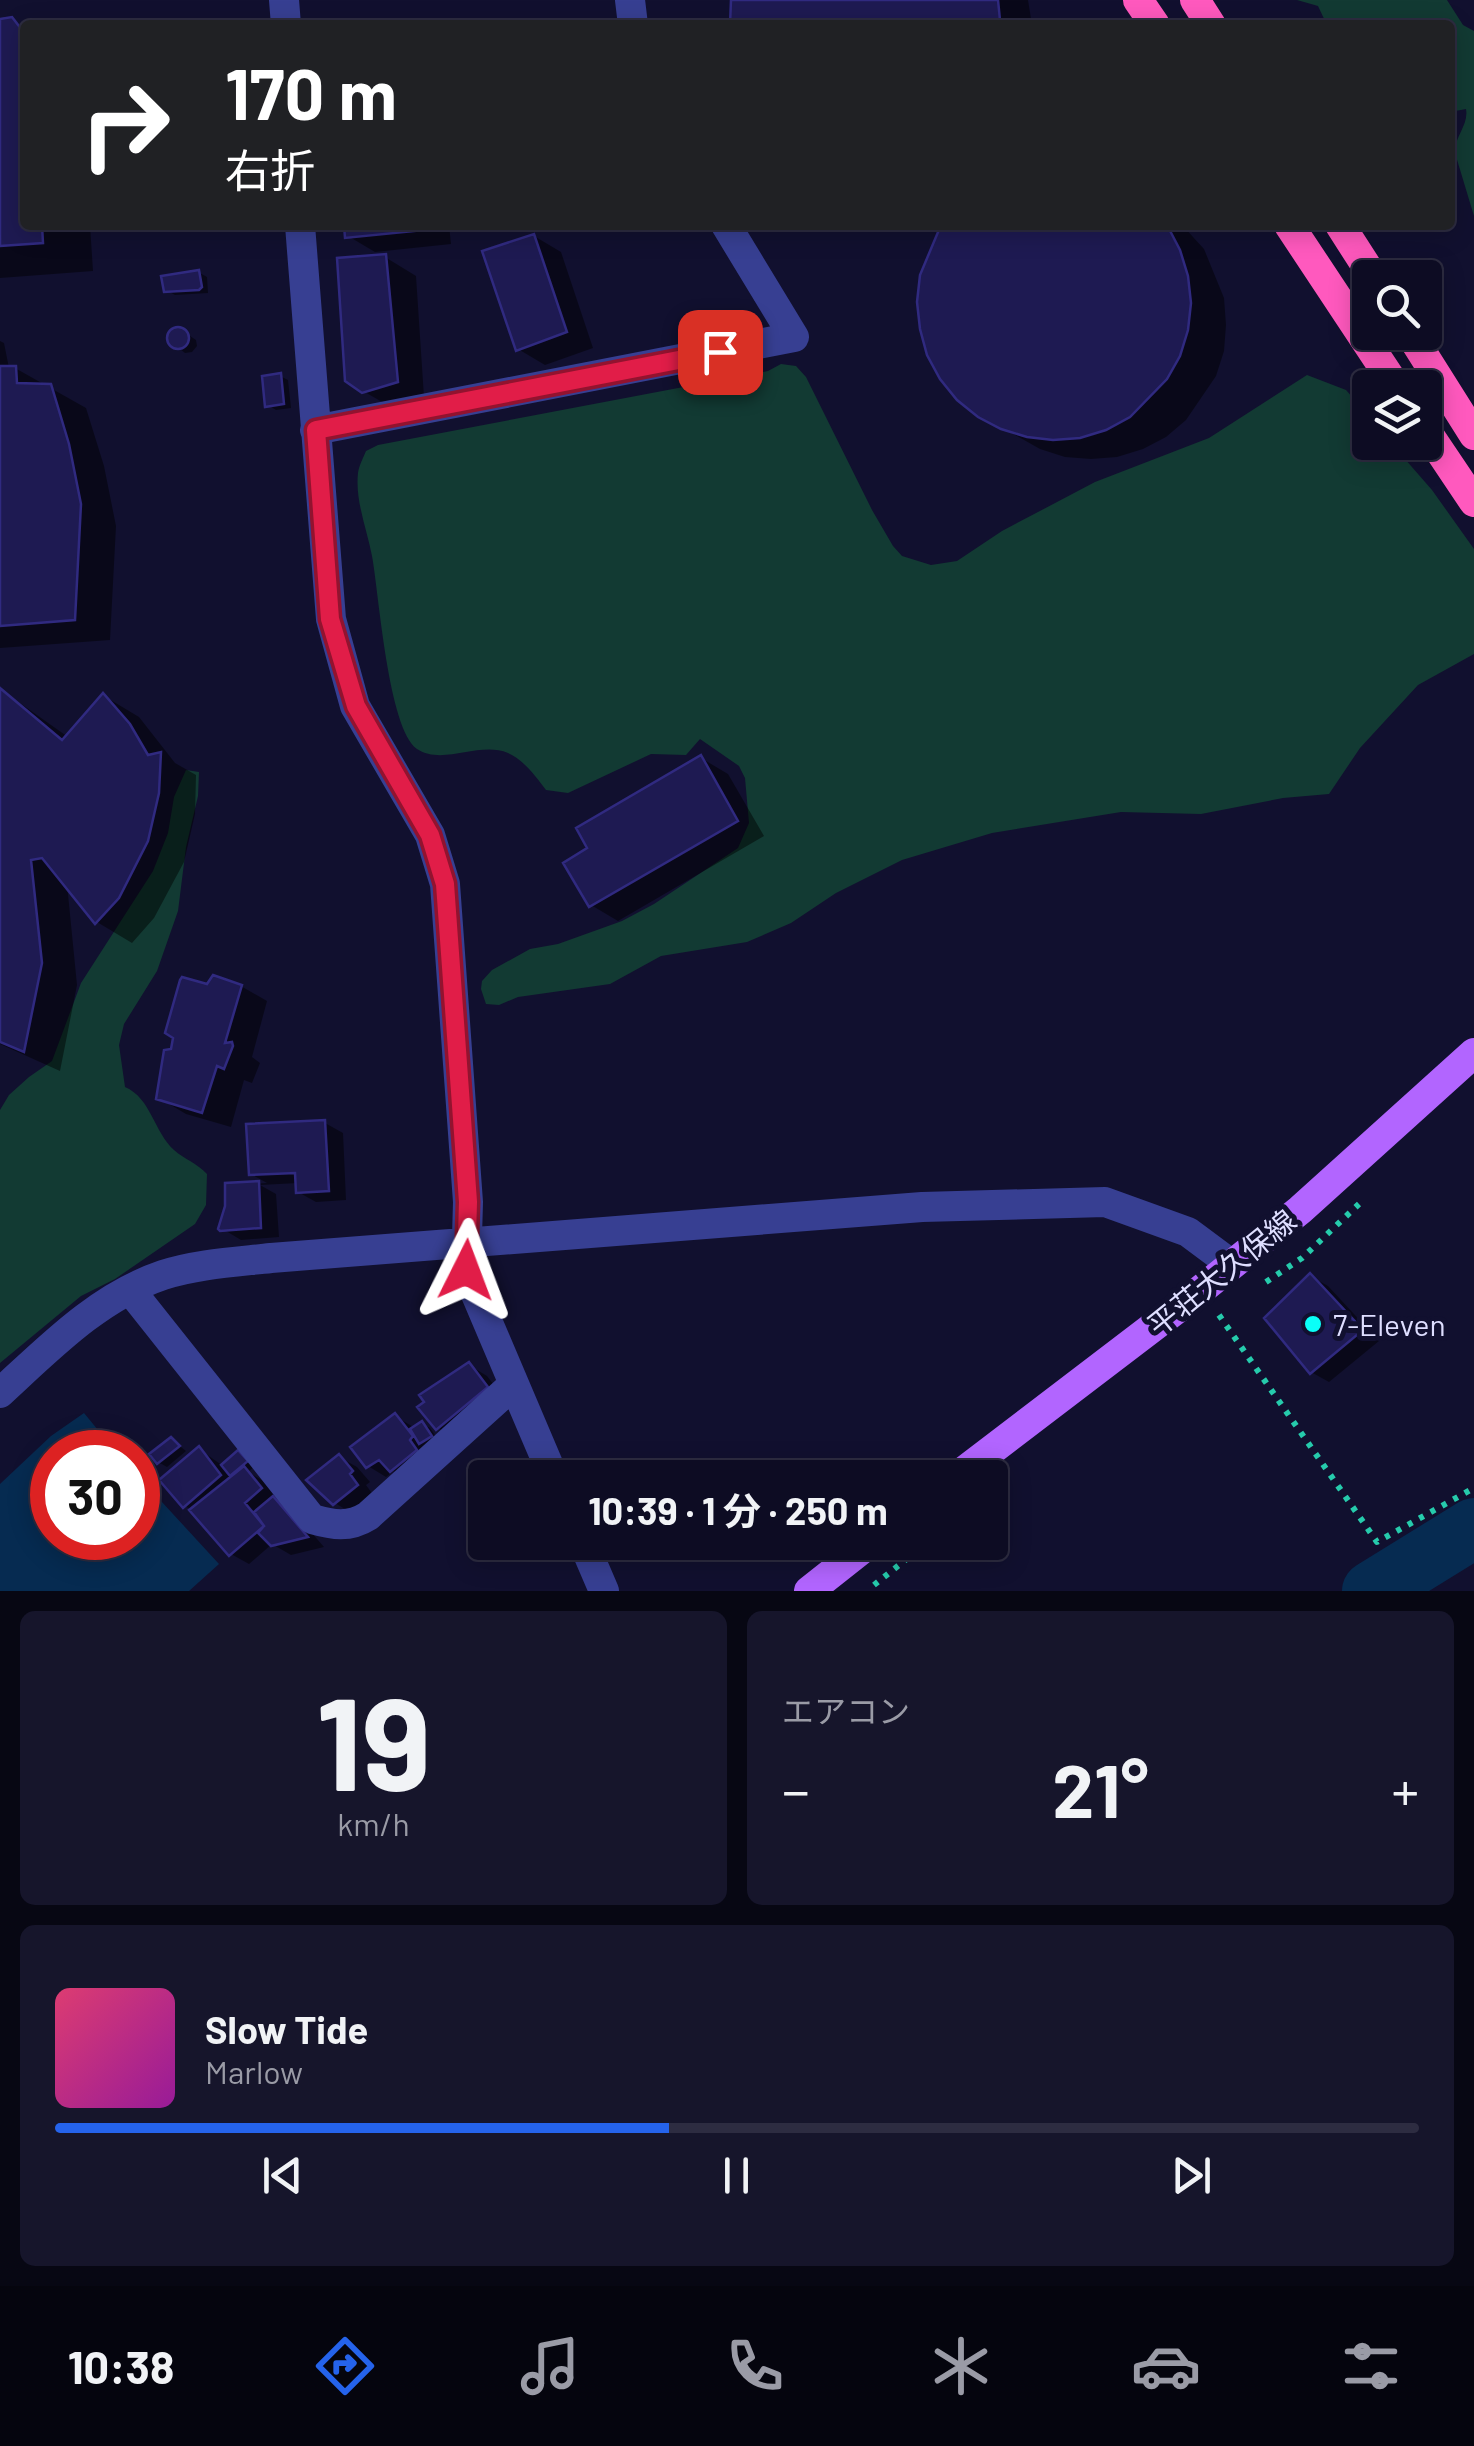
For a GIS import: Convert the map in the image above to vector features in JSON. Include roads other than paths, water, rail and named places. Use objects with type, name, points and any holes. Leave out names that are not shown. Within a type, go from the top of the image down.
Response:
[{"type":"highway","points":[[1292,230],[1385,370]]},
{"type":"highway","points":[[1343,230],[1362,260]]},
{"type":"highway","points":[[1420,350],[1474,435]]},
{"type":"highway","points":[[1442,454],[1474,502]]},
{"type":"main road","name":"平荘大久保線","points":[[978,1460],[1300,1210],[1474,1053]]},
{"type":"main road","points":[[809,1591],[848,1560]]},
{"type":"street","points":[[300,230],[330,619],[356,706],[430,835],[445,884],[458,1032],[469,1241],[466,1270],[546,1460]]},
{"type":"street","points":[[316,430],[794,337],[729,230]]},
{"type":"street","points":[[0,1394],[71,1327],[130,1291],[162,1276],[214,1264],[922,1207],[1106,1202],[1188,1232],[1231,1264]]},
{"type":"street","points":[[130,1291],[312,1519],[331,1524],[355,1524],[368,1516],[513,1385]]},
{"type":"street","points":[[590,1560],[604,1591]]},
{"type":"water","points":[[84,1413],[98,1430],[60,1430]]},
{"type":"water","points":[[30,1456],[30,1560],[160,1560],[160,1500],[219,1564],[189,1591],[0,1591],[0,1484]]},
{"type":"waterway","points":[[1372,1591],[1474,1528]]},
{"type":"place","name":"7-Eleven","points":[[1313,1324]]}]
